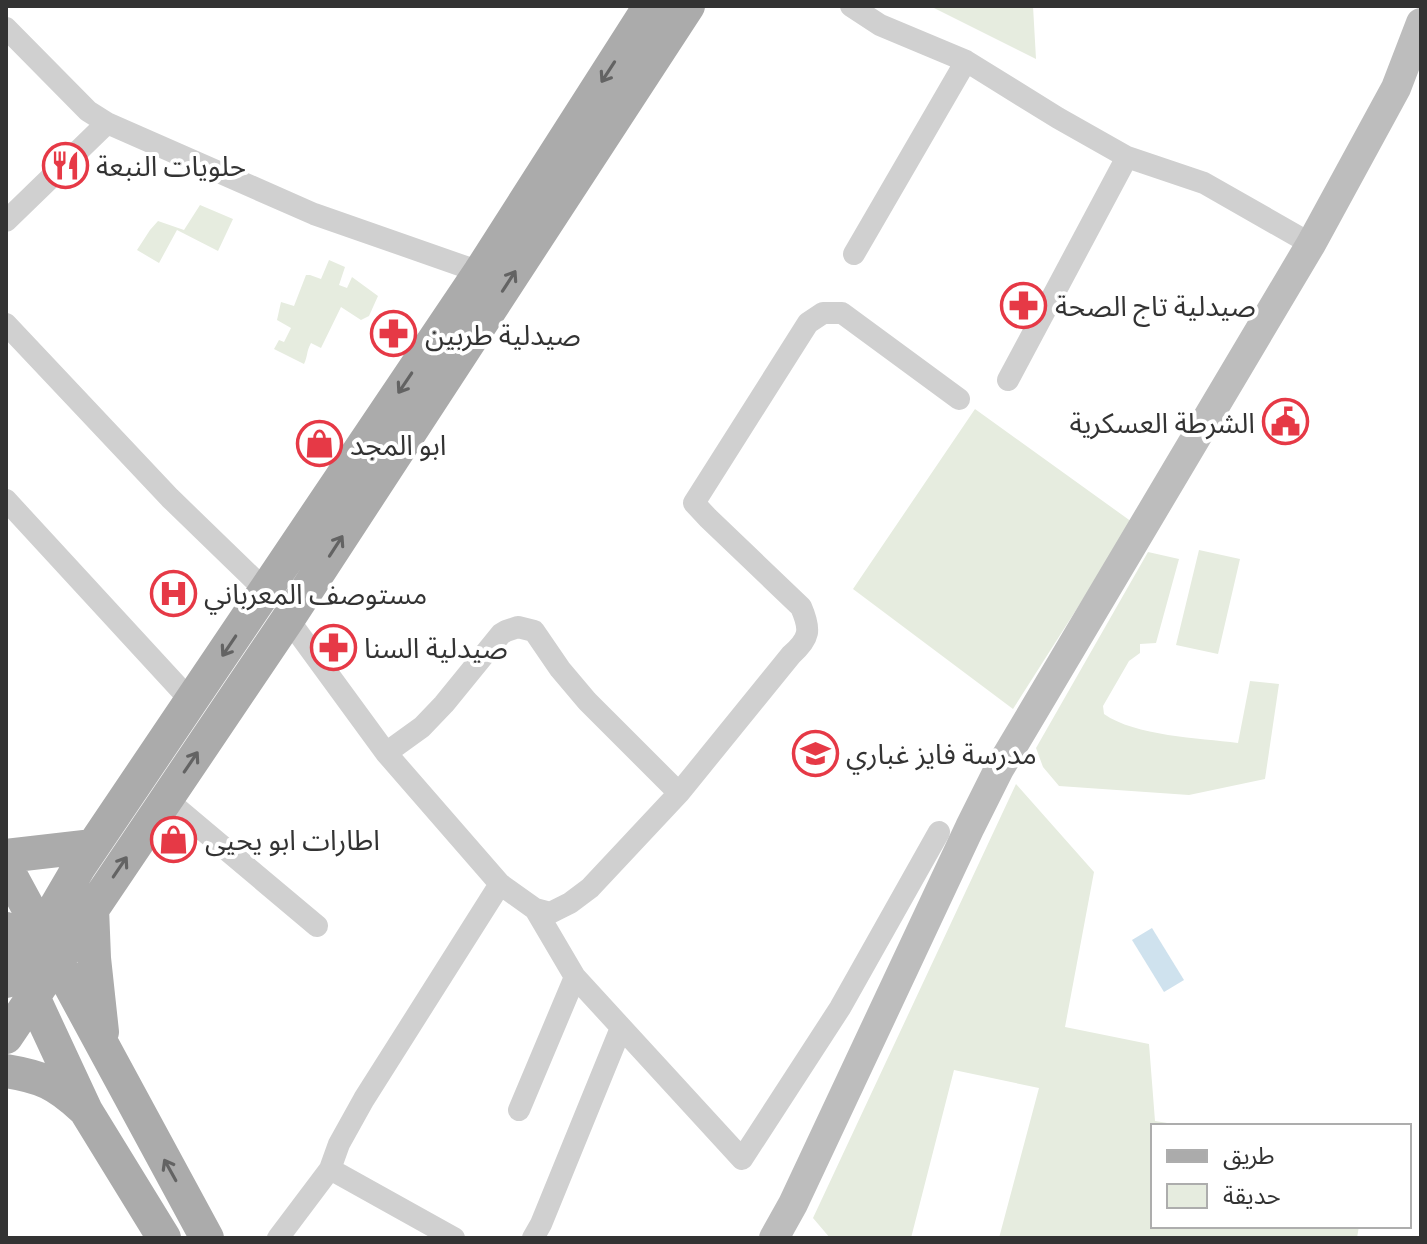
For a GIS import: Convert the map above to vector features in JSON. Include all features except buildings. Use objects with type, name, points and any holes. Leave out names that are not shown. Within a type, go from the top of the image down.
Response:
[{"type":"main road","points":[[50,947],[79,867],[480,272],[648,29],[688,6]]},
{"type":"main road","points":[[774,1238],[793,1204],[999,769],[1311,244],[1396,88],[1421,23]]},
{"type":"main road","points":[[6,1037],[20,980],[92,908],[288,619],[648,29]]},
{"type":"main road","points":[[266,591],[288,619]]},
{"type":"main road","points":[[6,856],[93,846]]},
{"type":"main road","points":[[6,867],[207,1238]]},
{"type":"main road","points":[[92,908],[94,958],[105,1052]]},
{"type":"main road","points":[[6,929],[20,980],[86,1111],[164,1238]]},
{"type":"main road","points":[[6,1071],[50,1082],[64,1090],[86,1111]]},
{"type":"street","points":[[851,6],[880,25],[966,61],[1127,157],[1204,183],[1311,244]]},
{"type":"street","points":[[6,28],[88,111],[107,123],[314,214],[480,272]]},
{"type":"street","points":[[854,254],[966,61]]},
{"type":"street","points":[[6,221],[107,123]]},
{"type":"street","points":[[1008,380],[1127,157]]},
{"type":"street","points":[[288,619],[386,753],[500,884],[535,909],[550,913],[590,888],[679,793],[791,655],[804,644],[808,632],[801,607],[694,503],[808,323],[823,313],[842,313],[959,399]]},
{"type":"street","points":[[6,324],[170,498],[266,591]]},
{"type":"street","points":[[6,500],[192,702]]},
{"type":"street","points":[[386,753],[422,727],[501,634],[512,628],[526,628],[534,631],[587,701],[679,793]]},
{"type":"street","points":[[166,799],[317,926]]},
{"type":"street","points":[[535,909],[575,977],[742,1159],[840,1008],[939,832]]},
{"type":"street","points":[[278,1238],[330,1169],[339,1144],[364,1099],[500,884]]},
{"type":"street","points":[[519,1110],[575,977]]},
{"type":"street","points":[[533,1238],[621,1028]]},
{"type":"street","points":[[330,1169],[454,1238]]},
{"type":"green space","points":[[930,6],[1033,6],[1036,59]]},
{"type":"green space","points":[[200,205],[233,219],[218,251],[177,230],[159,263],[137,250],[158,221],[184,230]]},
{"type":"green space","points":[[329,260],[345,267],[339,285],[347,288],[352,277],[378,296],[369,316],[361,320],[341,307],[321,348],[311,343],[304,364],[274,349],[279,340],[284,342],[291,328],[277,320],[281,302],[294,306],[306,275],[321,279]]},
{"type":"green space","points":[[975,409],[1132,522],[1013,709],[853,589]]},
{"type":"green space","points":[[1199,550],[1240,559],[1218,654],[1176,645]]},
{"type":"green space","points":[[1148,552],[1179,559],[1156,643],[1140,644],[1140,653],[1129,661],[1103,706],[1104,714],[1150,732],[1238,743],[1250,681],[1279,684],[1265,779],[1189,795],[1059,786],[1043,767],[1036,748]]},
{"type":"green space","points":[[1016,784],[1094,872],[1065,1027],[1149,1044],[1155,1121],[1174,1124],[1151,1124],[1151,1228],[1359,1228],[1357,1238],[999,1238],[1039,1088],[954,1070],[911,1238],[830,1238],[813,1218]]},
{"type":"water","points":[[1152,928],[1184,980],[1164,992],[1132,940]]},
{"type":"place","name":"حلويات النبعة","points":[[65,165]]},
{"type":"place","name":"صيدلية تاج الصحة","points":[[1024,305]]},
{"type":"place","name":"صيدلية طربين","points":[[394,334]]},
{"type":"place","name":"الشرطة العسكرية","points":[[1286,422]]},
{"type":"place","name":"ابو المجد","points":[[319,444]]},
{"type":"place","name":"مستوصف المعرباني","points":[[173,593]]},
{"type":"place","name":"صيدلية السنا","points":[[333,647]]},
{"type":"place","name":"مدرسة فايز غباري","points":[[815,753]]},
{"type":"place","name":"اطارات ابو يحيى","points":[[174,839]]}]
